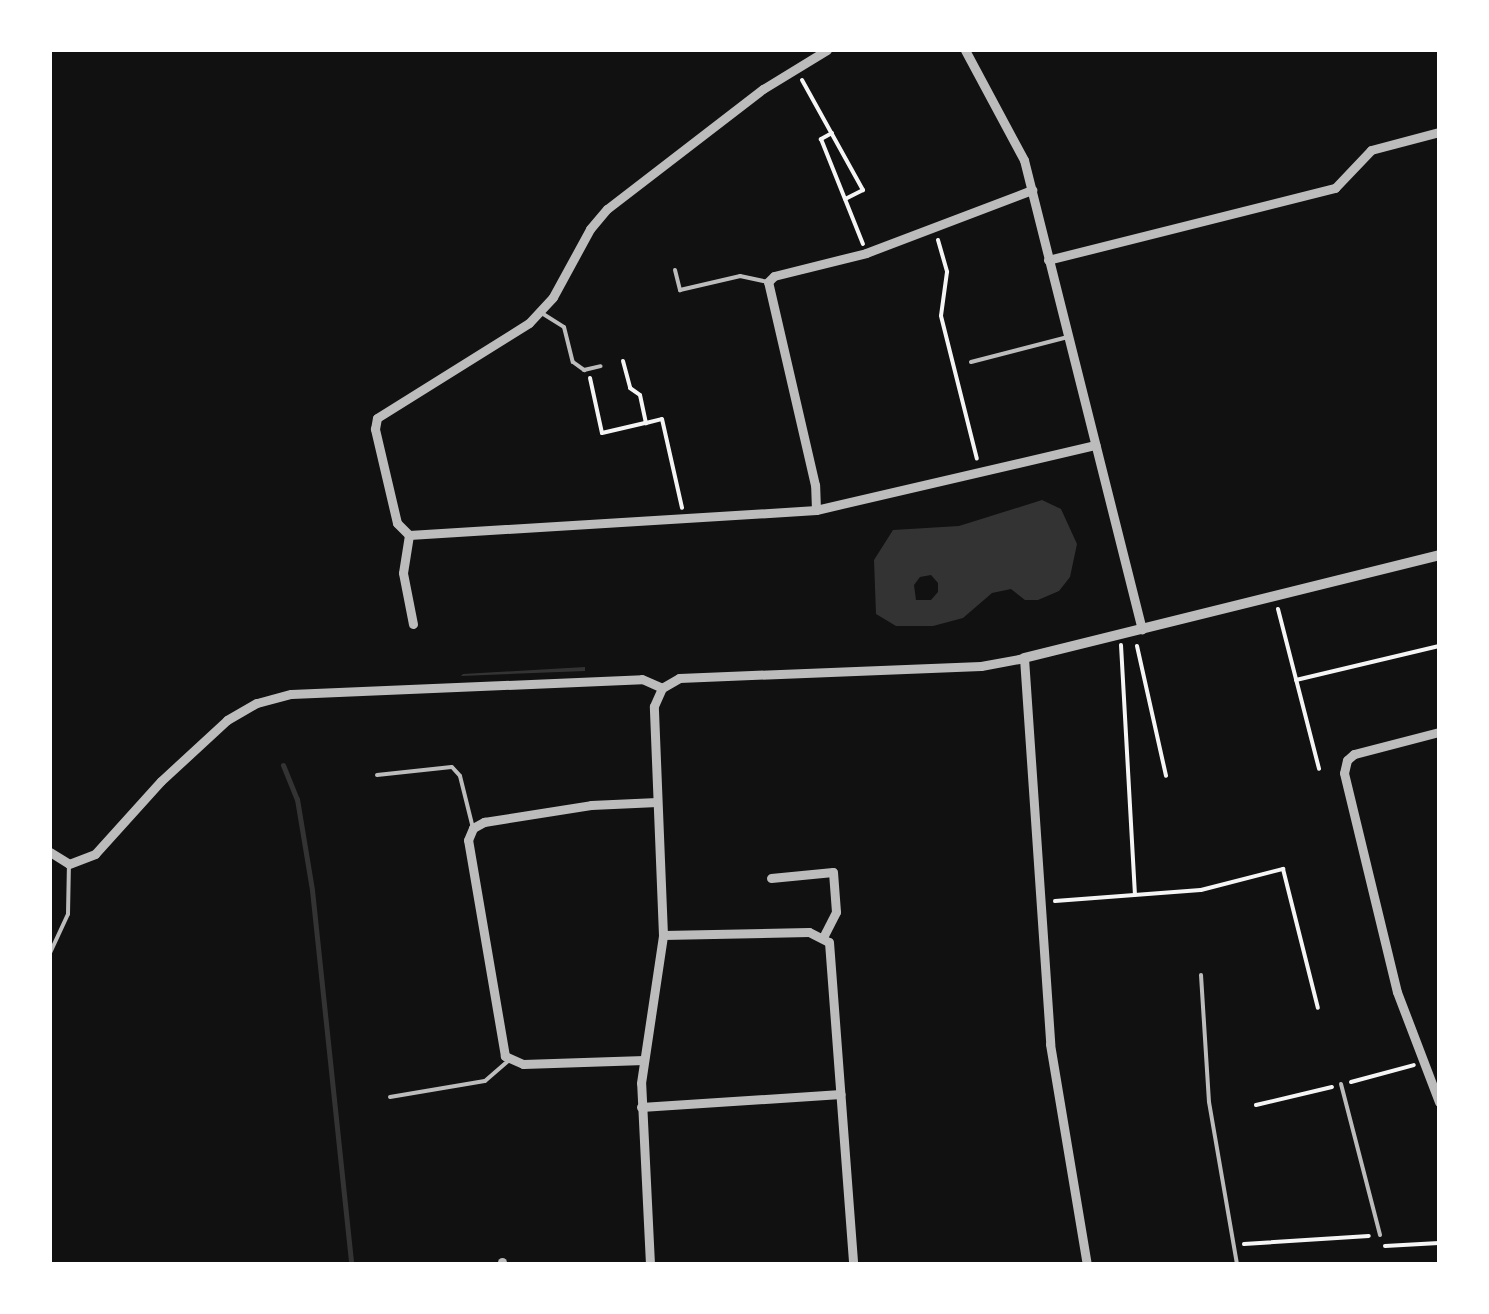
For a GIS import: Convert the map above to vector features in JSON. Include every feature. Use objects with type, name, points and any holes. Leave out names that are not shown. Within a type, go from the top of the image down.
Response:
[{"type":"street","points":[[409,535],[398,523],[374,429],[377,418],[529,323],[608,209],[795,67],[827,50]]},
{"type":"street","points":[[965,50],[1017,143],[1032,190],[1138,630]]},
{"type":"street","points":[[1048,260],[1335,188],[1371,150],[1439,132]]},
{"type":"street","points":[[816,510],[815,485],[768,282],[774,276],[866,252],[1032,190]]},
{"type":"street","points":[[409,535],[816,510],[1096,444]]},
{"type":"street","points":[[409,535],[403,573],[413,624]]},
{"type":"street","points":[[650,1264],[641,1107],[663,935],[654,706],[662,688],[679,678],[981,666],[1439,555]]},
{"type":"street","points":[[1024,658],[1050,1044],[1087,1264]]},
{"type":"street","points":[[50,852],[70,864],[95,854],[174,769],[227,720],[257,702],[317,692],[642,678],[662,688]]},
{"type":"street","points":[[1439,732],[1354,754],[1347,760],[1344,773],[1397,992],[1439,1102]]},
{"type":"street","points":[[644,1060],[523,1064],[509,1060],[502,1049],[468,840],[473,828],[544,811],[656,802]]},
{"type":"street","points":[[771,878],[833,872],[836,912],[824,936]]},
{"type":"street","points":[[663,935],[809,932],[824,936],[831,950],[852,1264]]},
{"type":"street","points":[[641,1107],[841,1094]]},
{"type":"lane","points":[[675,270],[680,290],[740,276],[768,282]]},
{"type":"lane","points":[[540,312],[564,327],[573,362],[584,370],[602,366]]},
{"type":"lane","points":[[971,362],[1068,336]]},
{"type":"lane","points":[[377,775],[452,767],[460,776],[473,828]]},
{"type":"lane","points":[[50,953],[68,914],[70,864]]},
{"type":"lane","points":[[1201,975],[1209,1102],[1237,1264]]},
{"type":"lane","points":[[390,1097],[485,1081],[509,1060]]},
{"type":"lane","points":[[1341,1084],[1380,1235]]},
{"type":"path","points":[[795,67],[863,190],[845,199]]},
{"type":"path","points":[[832,133],[821,139],[866,252]]},
{"type":"path","points":[[934,226],[947,272],[941,316],[980,472]]},
{"type":"path","points":[[623,362],[630,388],[640,394],[646,422]]},
{"type":"path","points":[[584,370],[602,433],[662,420],[685,520]]},
{"type":"path","points":[[1275,596],[1319,769]]},
{"type":"path","points":[[1138,630],[1148,712],[1166,776]]},
{"type":"path","points":[[1120,634],[1135,895]]},
{"type":"path","points":[[1296,680],[1439,646]]},
{"type":"path","points":[[1039,902],[1201,890],[1283,868],[1318,1008]]},
{"type":"path","points":[[1234,1244],[1380,1235],[1383,1246],[1439,1243]]},
{"type":"shaded area","points":[[1042,500],[1061,509],[1077,544],[1070,577],[1059,591],[1038,600],[1025,600],[1011,589],[992,593],[963,618],[933,626],[896,626],[876,614],[874,560],[893,530],[959,526]],"holes":[[[931,575],[938,583],[938,592],[931,600],[916,600],[914,585],[920,577]]]},
{"type":"shaded area","points":[[585,667],[585,671],[461,676],[463,674]]},
{"type":"waterway","points":[[283,765],[297,799],[312,890],[351,1264]]}]
